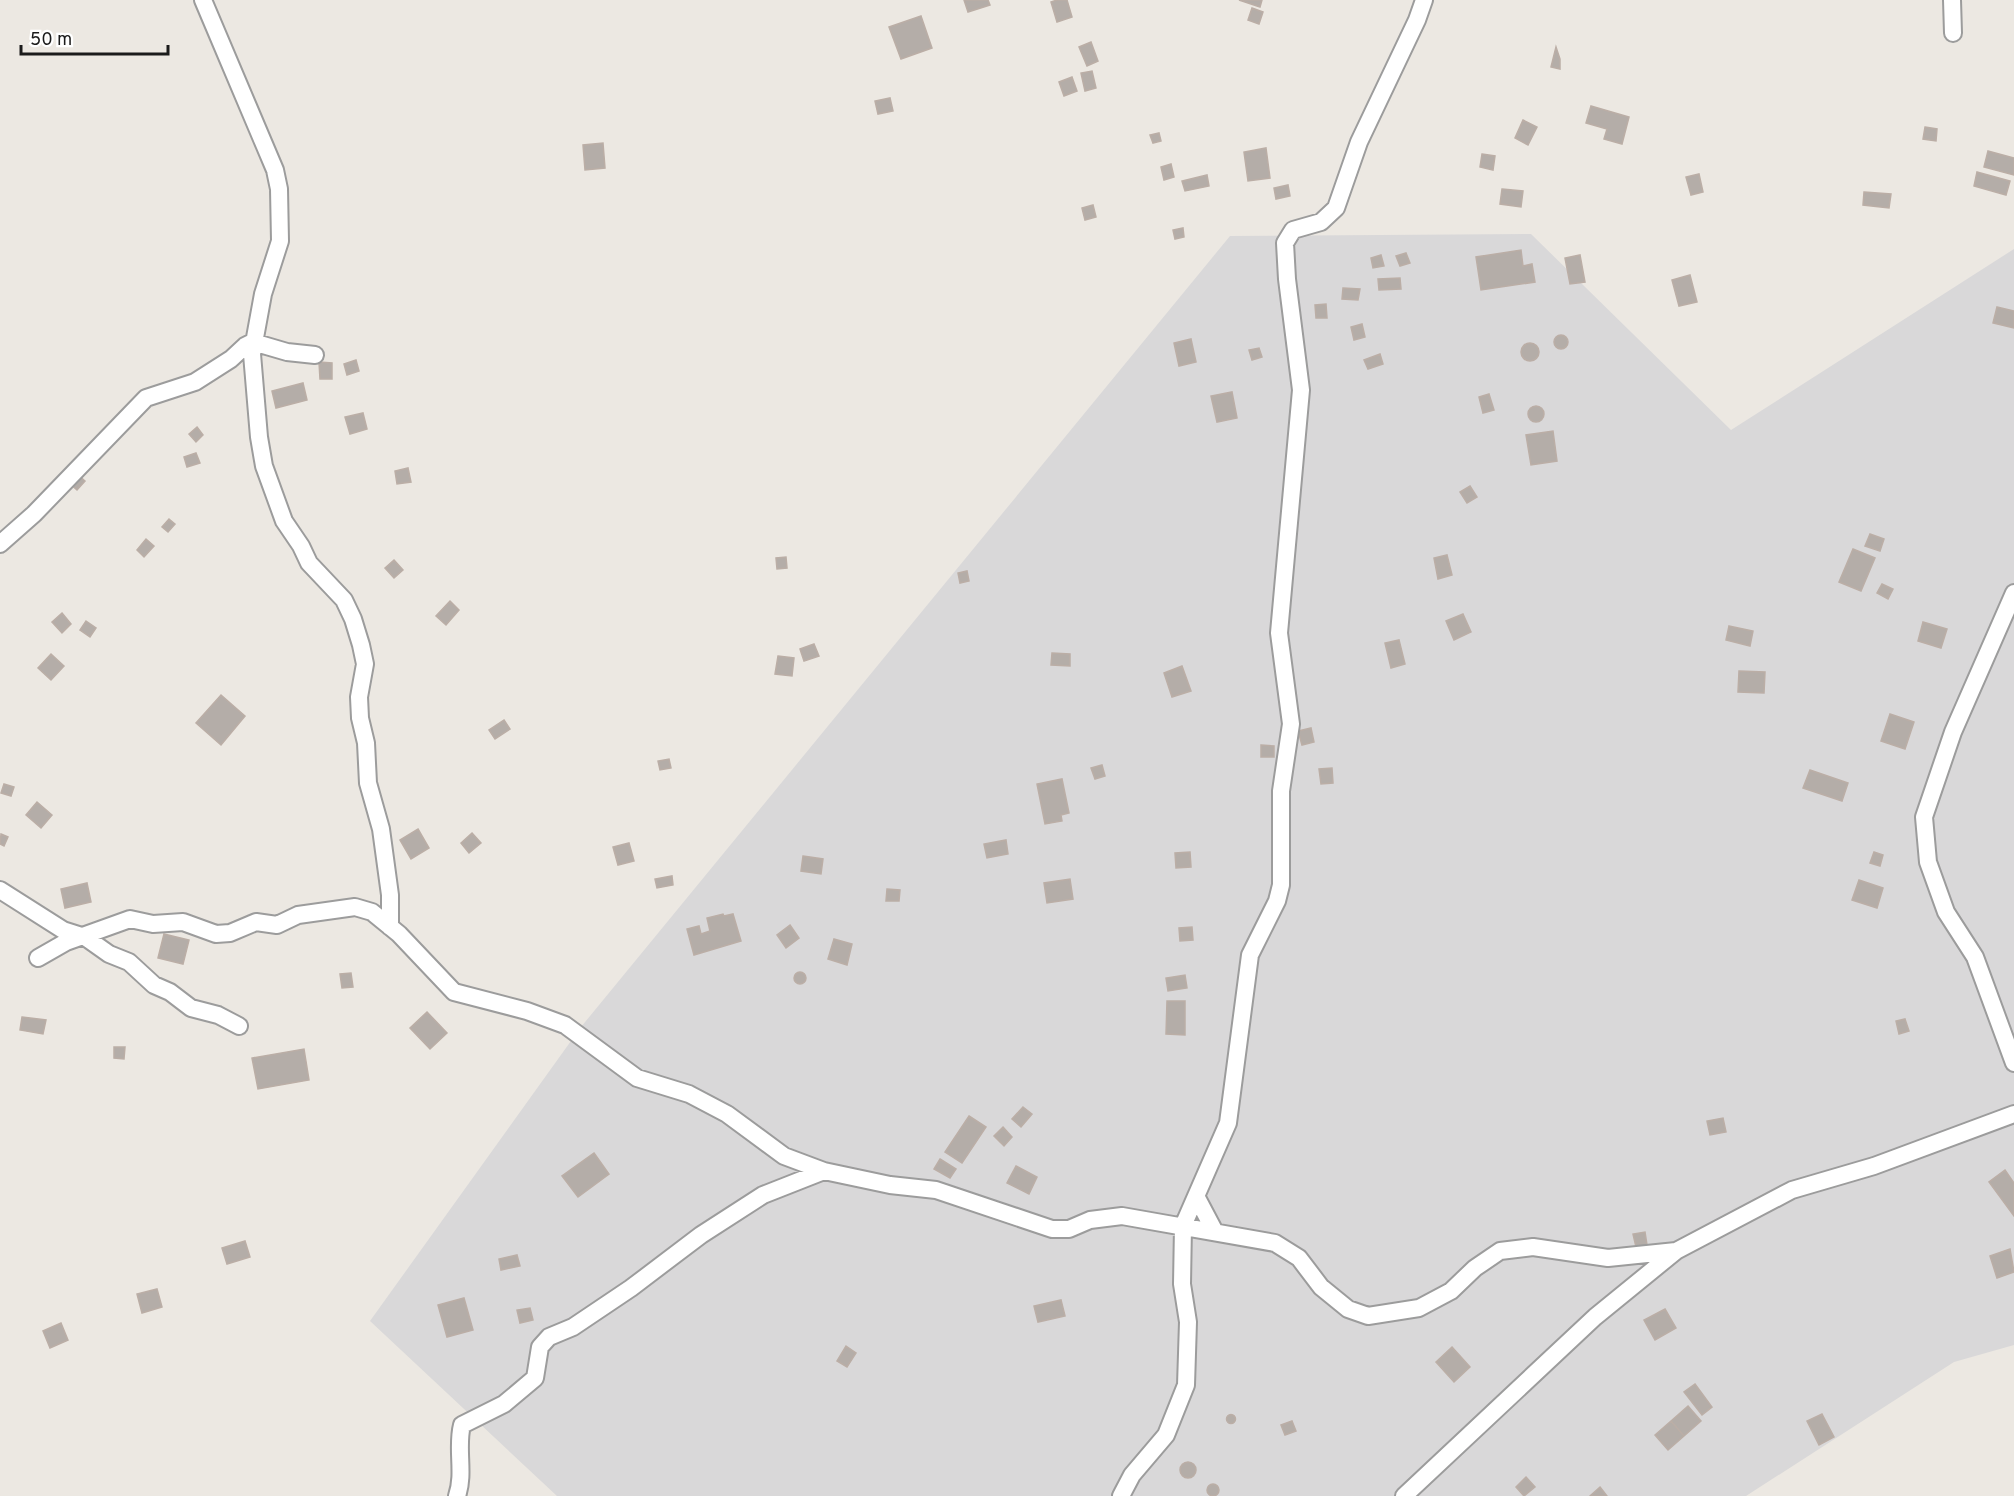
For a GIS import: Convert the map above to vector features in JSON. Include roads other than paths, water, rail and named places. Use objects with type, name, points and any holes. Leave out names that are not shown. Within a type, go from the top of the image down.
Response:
[{"type":"street","points":[[203,0],[275,170],[279,189],[280,241],[263,294],[253,342],[259,437],[271,487],[284,521],[301,546],[309,563],[344,600],[361,645],[364,664],[359,697],[360,718],[366,743],[368,783],[381,830],[390,895],[390,927]]},
{"type":"street","points":[[1121,1496],[1132,1475],[1166,1435],[1186,1385],[1188,1322],[1182,1284],[1183,1226],[1228,1123],[1250,955],[1278,901],[1281,885],[1283,861],[1280,814],[1291,724],[1279,633],[1301,390],[1287,279],[1285,243],[1293,230],[1321,222],[1336,208],[1359,142],[1417,20],[1424,0]]},
{"type":"street","points":[[1952,0],[1953,33]]},
{"type":"street","points":[[0,544],[34,513],[146,398],[195,382],[231,359],[244,346],[253,342],[287,352],[315,355]]},
{"type":"street","points":[[2014,593],[1953,732],[1924,817],[1924,836],[1928,862],[1946,912],[1975,957],[2014,1063]]},
{"type":"street","points":[[0,890],[63,930],[85,937],[109,954],[129,962],[154,985],[170,992],[191,1008],[218,1015],[239,1026]]},
{"type":"street","points":[[38,958],[66,942],[130,919],[153,924],[183,922],[216,934],[230,933],[256,922],[277,925],[298,915],[355,907],[372,912],[390,927],[454,992],[527,1011],[565,1024],[645,1083],[689,1094],[727,1114],[784,1156],[824,1171],[890,1185],[936,1190],[1052,1229],[1069,1229],[1090,1220],[1113,1215],[1275,1243],[1299,1258],[1321,1287],[1348,1309],[1368,1316],[1419,1308],[1452,1291],[1475,1268],[1500,1251],[1533,1247],[1608,1258],[1676,1251]]},
{"type":"street","points":[[1404,1496],[1595,1317],[1676,1251],[1792,1190],[1874,1166],[2014,1114]]},
{"type":"street","points":[[457,1496],[460,1481],[458,1440],[462,1425],[504,1404],[535,1378],[540,1347],[549,1336],[573,1327],[631,1288],[701,1235],[763,1195],[824,1171]]},
{"type":"street","points":[[1196,1196],[1215,1232]]}]
